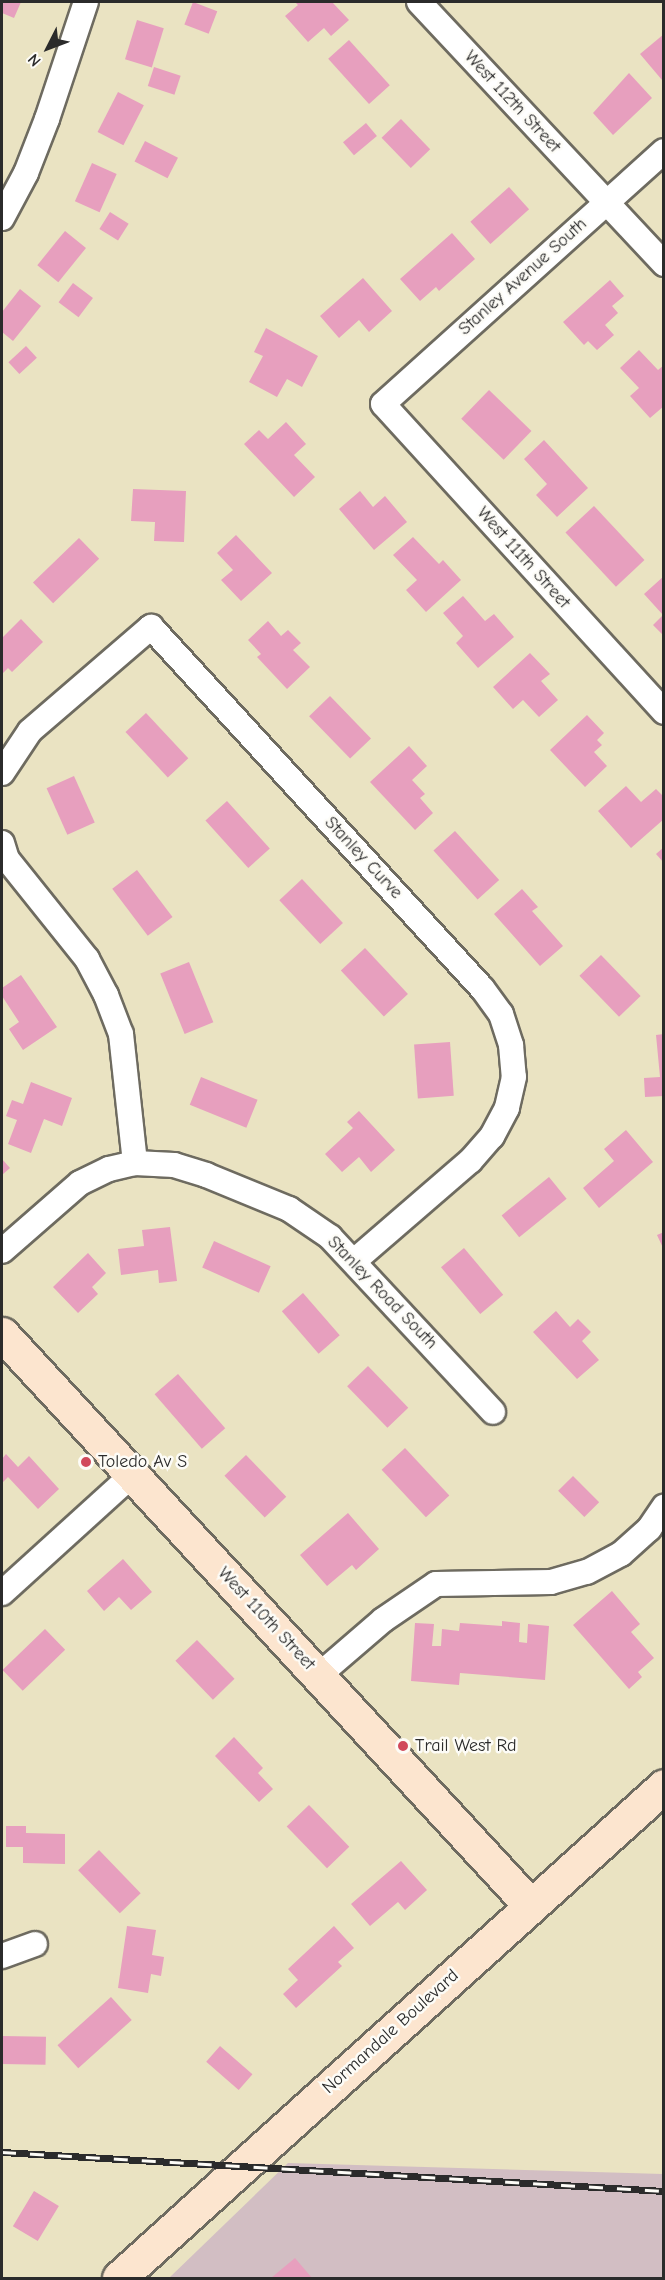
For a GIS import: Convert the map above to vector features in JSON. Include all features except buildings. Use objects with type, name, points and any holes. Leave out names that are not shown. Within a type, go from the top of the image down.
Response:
[{"type":"street","points":[[2,218],[26,173],[47,119],[86,2]]},
{"type":"street","name":"West 112th Street","points":[[419,2],[663,264]]},
{"type":"street","name":"Stanley Avenue South","points":[[383,404],[663,151]]},
{"type":"street","name":"West 111th Street","points":[[383,404],[663,712]]},
{"type":"street","name":"Stanley Curve","points":[[2,773],[30,731],[151,627],[482,988],[501,1014],[511,1045],[514,1077],[507,1108],[492,1136],[470,1161],[354,1261]]},
{"type":"street","points":[[2,843],[8,859],[81,951],[106,994],[121,1034],[135,1163]]},
{"type":"street","name":"Stanley Road South","points":[[2,1251],[80,1183],[110,1169],[135,1163],[185,1168],[289,1209],[330,1237],[493,1412]]},
{"type":"street","name":"West 110th Street","points":[[2,1334],[530,1905]]},
{"type":"street","points":[[2,1593],[132,1475]]},
{"type":"street","points":[[318,1676],[383,1620],[436,1584],[551,1582],[587,1572],[621,1554],[649,1529],[663,1507]]},
{"type":"street","name":"Normandale Boulevard","points":[[119,2278],[663,1786]]},
{"type":"street","points":[[2,1956],[35,1944]]},
{"type":"shaded area","points":[[288,2163],[663,2174],[663,2278],[169,2278]]},
{"type":"railway","points":[[2,2152],[664,2191]]},
{"type":"place","name":"Toledo Av S","points":[[86,1462]]},
{"type":"place","name":"Trail West Rd","points":[[403,1746]]}]
